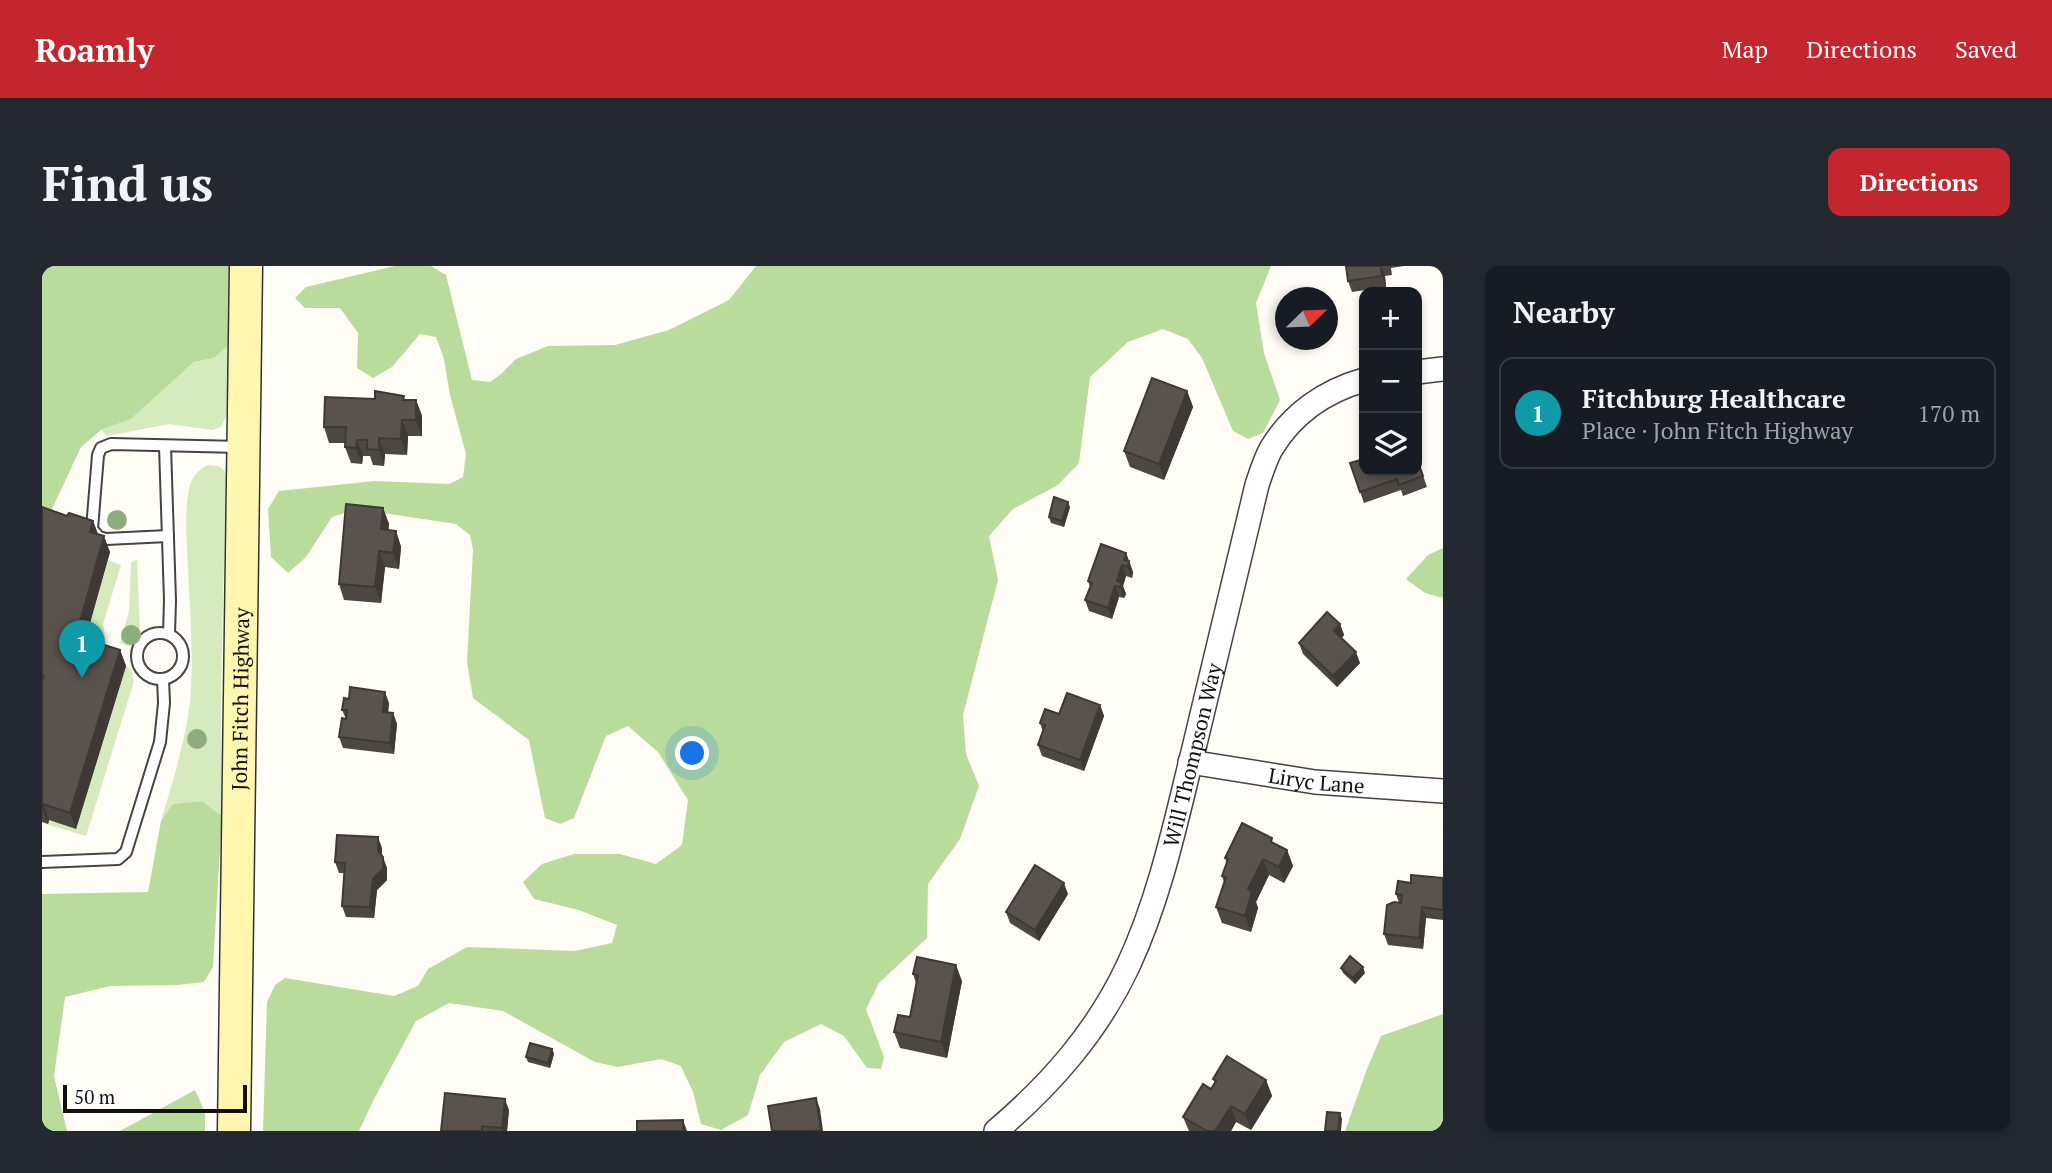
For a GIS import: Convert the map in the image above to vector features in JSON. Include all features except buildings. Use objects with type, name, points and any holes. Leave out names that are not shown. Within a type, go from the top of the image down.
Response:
[{"type":"main road","name":"John Fitch Highway","points":[[234,1131],[246,266]]},
{"type":"street","points":[[1422,371],[1443,369]]},
{"type":"street","name":"Will Thompson Way","points":[[996,1131],[1045,1087],[1068,1062],[1127,968],[1144,926],[1173,834],[1257,485],[1270,451],[1287,426],[1316,400],[1359,381]]},
{"type":"street","name":"Liryc Lane","points":[[1190,762],[1315,782],[1443,791]]},
{"type":"lane","points":[[168,536],[106,540],[92,529],[97,455],[101,448],[111,444],[244,447]]},
{"type":"lane","points":[[165,446],[169,634]]},
{"type":"lane","points":[[154,633],[169,634],[180,643],[183,650],[184,658],[177,673],[163,679],[148,676],[138,663],[137,656],[142,642],[154,633]]},
{"type":"lane","points":[[42,862],[118,859],[126,852],[160,743],[164,703],[163,679]]},
{"type":"green space","points":[[42,266],[233,266],[229,345],[214,358],[194,362],[131,419],[101,430],[81,447],[42,536]]},
{"type":"green space","points":[[395,266],[431,266],[446,275],[472,380],[490,382],[516,359],[548,346],[615,345],[669,330],[729,300],[756,266],[1271,266],[1256,303],[1264,353],[1280,400],[1263,433],[1248,439],[1233,431],[1202,358],[1188,339],[1163,329],[1128,342],[1090,377],[1079,463],[1058,485],[1013,509],[989,536],[998,580],[963,715],[966,754],[979,786],[960,839],[928,884],[927,938],[879,983],[866,1009],[884,1057],[881,1069],[867,1068],[844,1036],[821,1024],[784,1042],[760,1075],[748,1115],[721,1130],[701,1124],[693,1092],[681,1066],[661,1059],[618,1067],[595,1062],[503,1011],[449,1003],[416,1021],[359,1131],[263,1131],[267,1002],[275,985],[285,978],[394,996],[418,986],[428,969],[467,947],[575,951],[612,943],[617,925],[579,910],[534,899],[523,882],[542,864],[574,854],[620,854],[656,864],[682,845],[688,800],[658,752],[628,726],[606,736],[574,818],[560,824],[545,818],[529,740],[473,698],[467,662],[473,550],[470,535],[456,524],[357,509],[332,517],[306,557],[288,573],[271,557],[268,509],[279,491],[375,481],[449,484],[463,477],[466,454],[450,395],[444,359],[436,337],[420,334],[392,367],[373,378],[357,368],[358,333],[340,308],[305,308],[295,298],[306,287]]},
{"type":"green space","points":[[229,345],[226,416],[221,427],[212,430],[169,424],[107,436],[101,430],[131,419],[194,362],[214,358]]},
{"type":"green space","points":[[208,465],[221,467],[226,474],[221,687],[222,816],[202,801],[174,804],[161,821],[182,747],[190,702],[192,652],[187,499],[193,478]]},
{"type":"green space","points":[[1443,548],[1443,598],[1425,593],[1406,579],[1428,555]]},
{"type":"green space","points":[[108,560],[121,565],[103,624],[106,649],[82,652]]},
{"type":"green space","points":[[135,560],[140,632],[131,647],[120,643],[129,611],[131,563]]},
{"type":"green space","points":[[126,666],[131,669],[134,681],[86,836],[42,823],[48,824],[49,820],[76,828]]},
{"type":"green space","points":[[202,801],[222,816],[213,967],[204,982],[110,986],[65,997],[54,1076],[67,1131],[42,1131],[42,894],[148,892],[161,821],[173,804]]},
{"type":"green space","points":[[1443,1014],[1443,1131],[1345,1131],[1381,1036]]},
{"type":"green space","points":[[195,1090],[205,1113],[205,1131],[120,1131]]},
{"type":"place","name":"Fitchburg Healthcare","points":[[82,678]]}]
